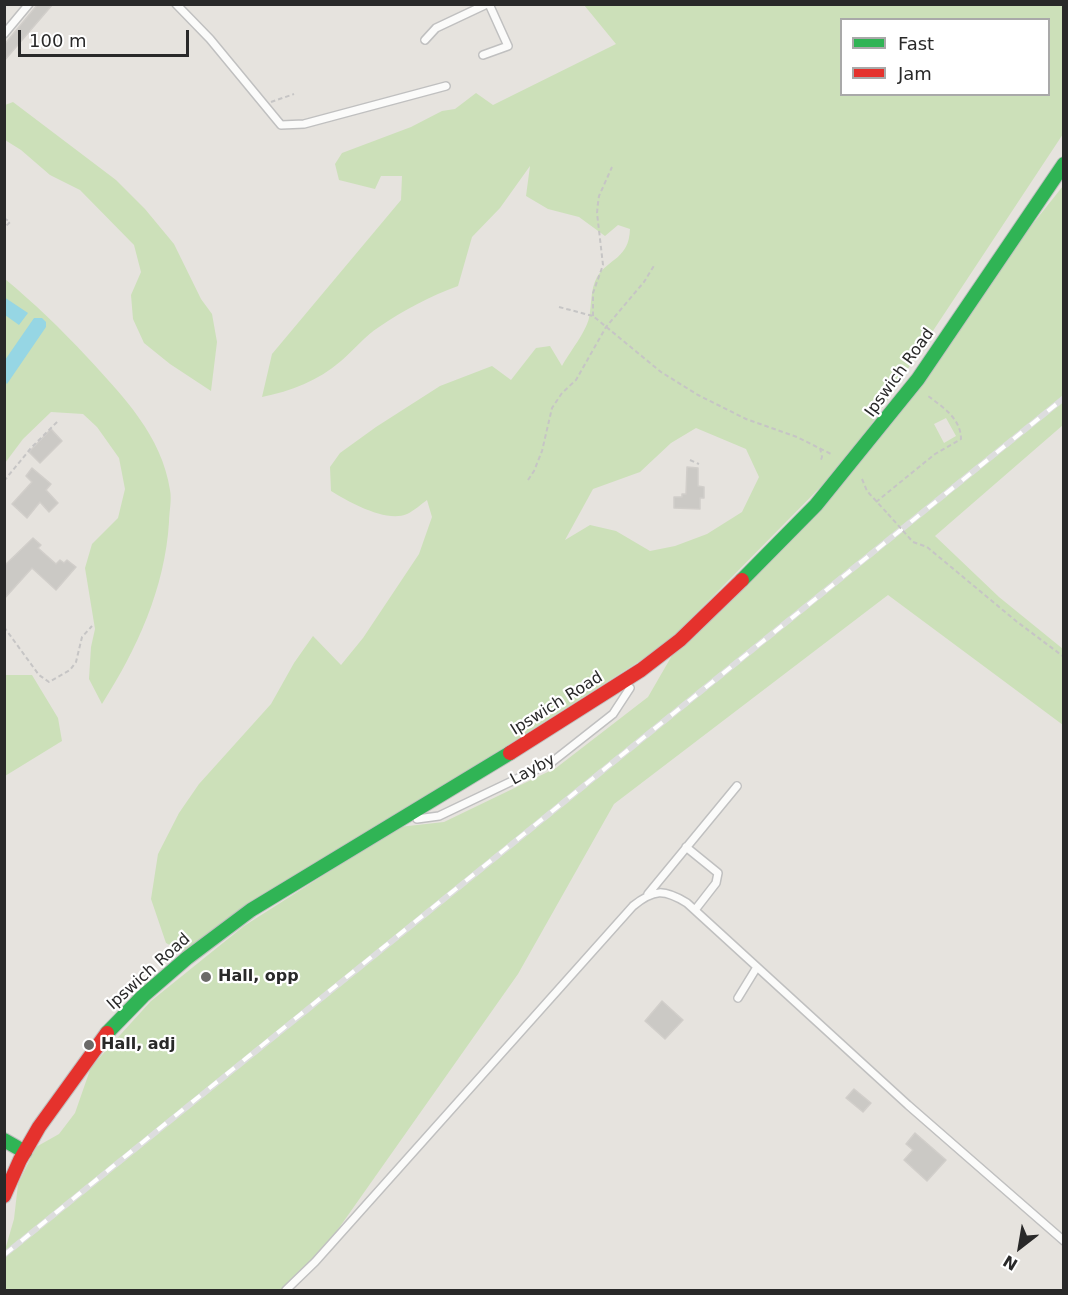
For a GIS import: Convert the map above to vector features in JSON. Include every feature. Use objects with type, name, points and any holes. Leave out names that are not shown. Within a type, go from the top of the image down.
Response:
[{"type":"main road","name":"Ipswich Road","points":[[4,1196],[10,1179],[25,1152],[58,1099],[104,1038],[143,996],[187,958],[251,910],[394,821],[531,740],[641,670],[680,640],[742,580],[816,506],[849,468],[918,379],[1064,164]]},
{"type":"main road","points":[[4,1140],[25,1152]]},
{"type":"lane","points":[[4,34],[29,4]]},
{"type":"lane","points":[[176,4],[210,39],[281,125],[304,124],[446,86]]},
{"type":"lane","points":[[425,40],[436,28],[488,4],[508,46],[483,55]]},
{"type":"lane","name":"Layby","points":[[394,821],[439,816],[552,762],[613,714],[641,670]]},
{"type":"lane","points":[[286,1290],[330,1245],[633,906],[648,894],[737,786]]},
{"type":"lane","points":[[686,847],[718,873],[716,883],[695,910]]},
{"type":"lane","points":[[648,894],[666,893],[678,897],[695,910],[908,1105],[1064,1241]]},
{"type":"lane","points":[[738,998],[757,967]]},
{"type":"path","points":[[264,107],[274,100],[294,94]]},
{"type":"path","points":[[593,316],[593,293],[603,266],[598,203],[612,168]]},
{"type":"path","points":[[4,218],[10,222],[4,228]]},
{"type":"path","points":[[528,480],[542,451],[552,408],[562,393],[576,380],[606,327],[644,282],[655,264]]},
{"type":"path","points":[[559,307],[593,316],[661,372],[698,395],[746,419],[797,437],[820,448],[822,457],[820,462]]},
{"type":"path","points":[[876,501],[935,454],[961,439],[958,425],[946,409],[924,393]]},
{"type":"path","points":[[4,481],[31,448],[58,421]]},
{"type":"path","points":[[690,459],[699,464]]},
{"type":"path","points":[[849,468],[862,477],[867,491],[913,542],[927,547],[1016,621],[1064,657]]},
{"type":"path","points":[[4,627],[39,675],[49,682],[70,670],[76,662],[82,637],[92,626]]},
{"type":"green space","points":[[584,5],[1063,5],[1063,134],[849,458],[665,645],[183,952],[166,943],[151,899],[158,854],[179,813],[199,784],[271,704],[294,663],[313,636],[341,665],[363,638],[419,554],[432,517],[427,500],[410,513],[398,516],[378,514],[357,505],[331,491],[330,467],[340,453],[440,386],[492,366],[511,380],[536,348],[550,346],[562,366],[587,324],[593,287],[597,277],[622,252],[629,239],[630,229],[618,225],[605,236],[579,217],[548,209],[526,196],[530,166],[500,208],[472,237],[458,286],[427,299],[388,321],[346,357],[314,380],[262,397],[272,354],[401,200],[402,176],[381,176],[375,189],[339,180],[335,164],[342,153],[411,127],[442,111],[455,109],[476,93],[493,105],[616,44]],"holes":[[[696,428],[746,449],[759,477],[742,512],[707,534],[675,546],[650,551],[616,531],[590,525],[565,540],[593,489],[640,472],[671,443]]]},
{"type":"green space","points":[[13,102],[116,180],[145,209],[174,244],[201,299],[212,314],[217,342],[211,391],[170,364],[144,343],[133,319],[131,295],[141,272],[134,245],[80,190],[50,175],[21,150],[5,140],[5,105]]},
{"type":"green space","points":[[1063,186],[1063,425],[935,536],[999,597],[1063,649],[1063,725],[888,595],[614,804],[518,974],[315,1262],[286,1290],[5,1290],[5,1250],[14,1219],[18,1184],[36,1147],[59,1134],[75,1113],[91,1067],[151,1001],[244,926],[399,827],[444,822],[556,768],[648,697],[674,652],[749,580]],"holes":[[[946,418],[956,436],[944,443],[934,424]]]},
{"type":"green space","points":[[5,279],[67,336],[127,402],[150,434],[166,470],[171,502],[162,571],[138,640],[102,704],[89,679],[91,647],[95,629],[85,568],[92,544],[118,518],[125,489],[119,458],[97,427],[83,414],[51,412],[23,439],[5,463]]},
{"type":"green space","points":[[5,675],[32,675],[58,718],[62,741],[5,776]]},
{"type":"water","points":[[4,297],[28,313],[19,325],[5,315]]},
{"type":"water","points":[[34,318],[42,318],[46,322],[46,327],[7,384],[5,382],[5,360]]},
{"type":"building","points":[[38,4],[53,4],[4,61],[4,45]]},
{"type":"building","points":[[51,429],[62,441],[40,463],[29,452]]},
{"type":"building","points":[[687,467],[698,468],[698,486],[704,487],[704,498],[700,498],[700,509],[674,508],[674,497],[682,497],[682,494],[686,494]]},
{"type":"building","points":[[32,468],[51,484],[46,490],[58,503],[49,512],[40,502],[27,518],[12,504],[32,482],[26,476]]},
{"type":"building","points":[[33,538],[41,545],[38,548],[56,564],[60,560],[64,563],[67,560],[76,567],[56,590],[32,568],[4,599],[4,566]]},
{"type":"building","points":[[662,1001],[683,1020],[665,1039],[645,1021]]},
{"type":"building","points":[[854,1089],[871,1103],[863,1112],[846,1098]]},
{"type":"building","points":[[915,1133],[946,1160],[927,1181],[904,1160],[913,1150],[906,1144]]},
{"type":"railway","points":[[4,1255],[1064,398]]},
{"type":"traffic: fast","points":[[742,580],[816,505],[918,379],[1064,164]]},
{"type":"traffic: fast","points":[[107,1033],[143,996],[187,958],[251,910],[510,753]]},
{"type":"traffic: fast","points":[[4,1140],[25,1152]]},
{"type":"traffic: jam","points":[[510,753],[641,670],[680,640],[742,580]]},
{"type":"traffic: jam","points":[[4,1196],[20,1160],[39,1127],[107,1033]]},
{"type":"place","name":"Hall, opp","points":[[206,977]]},
{"type":"place","name":"Hall, adj","points":[[89,1045]]}]
